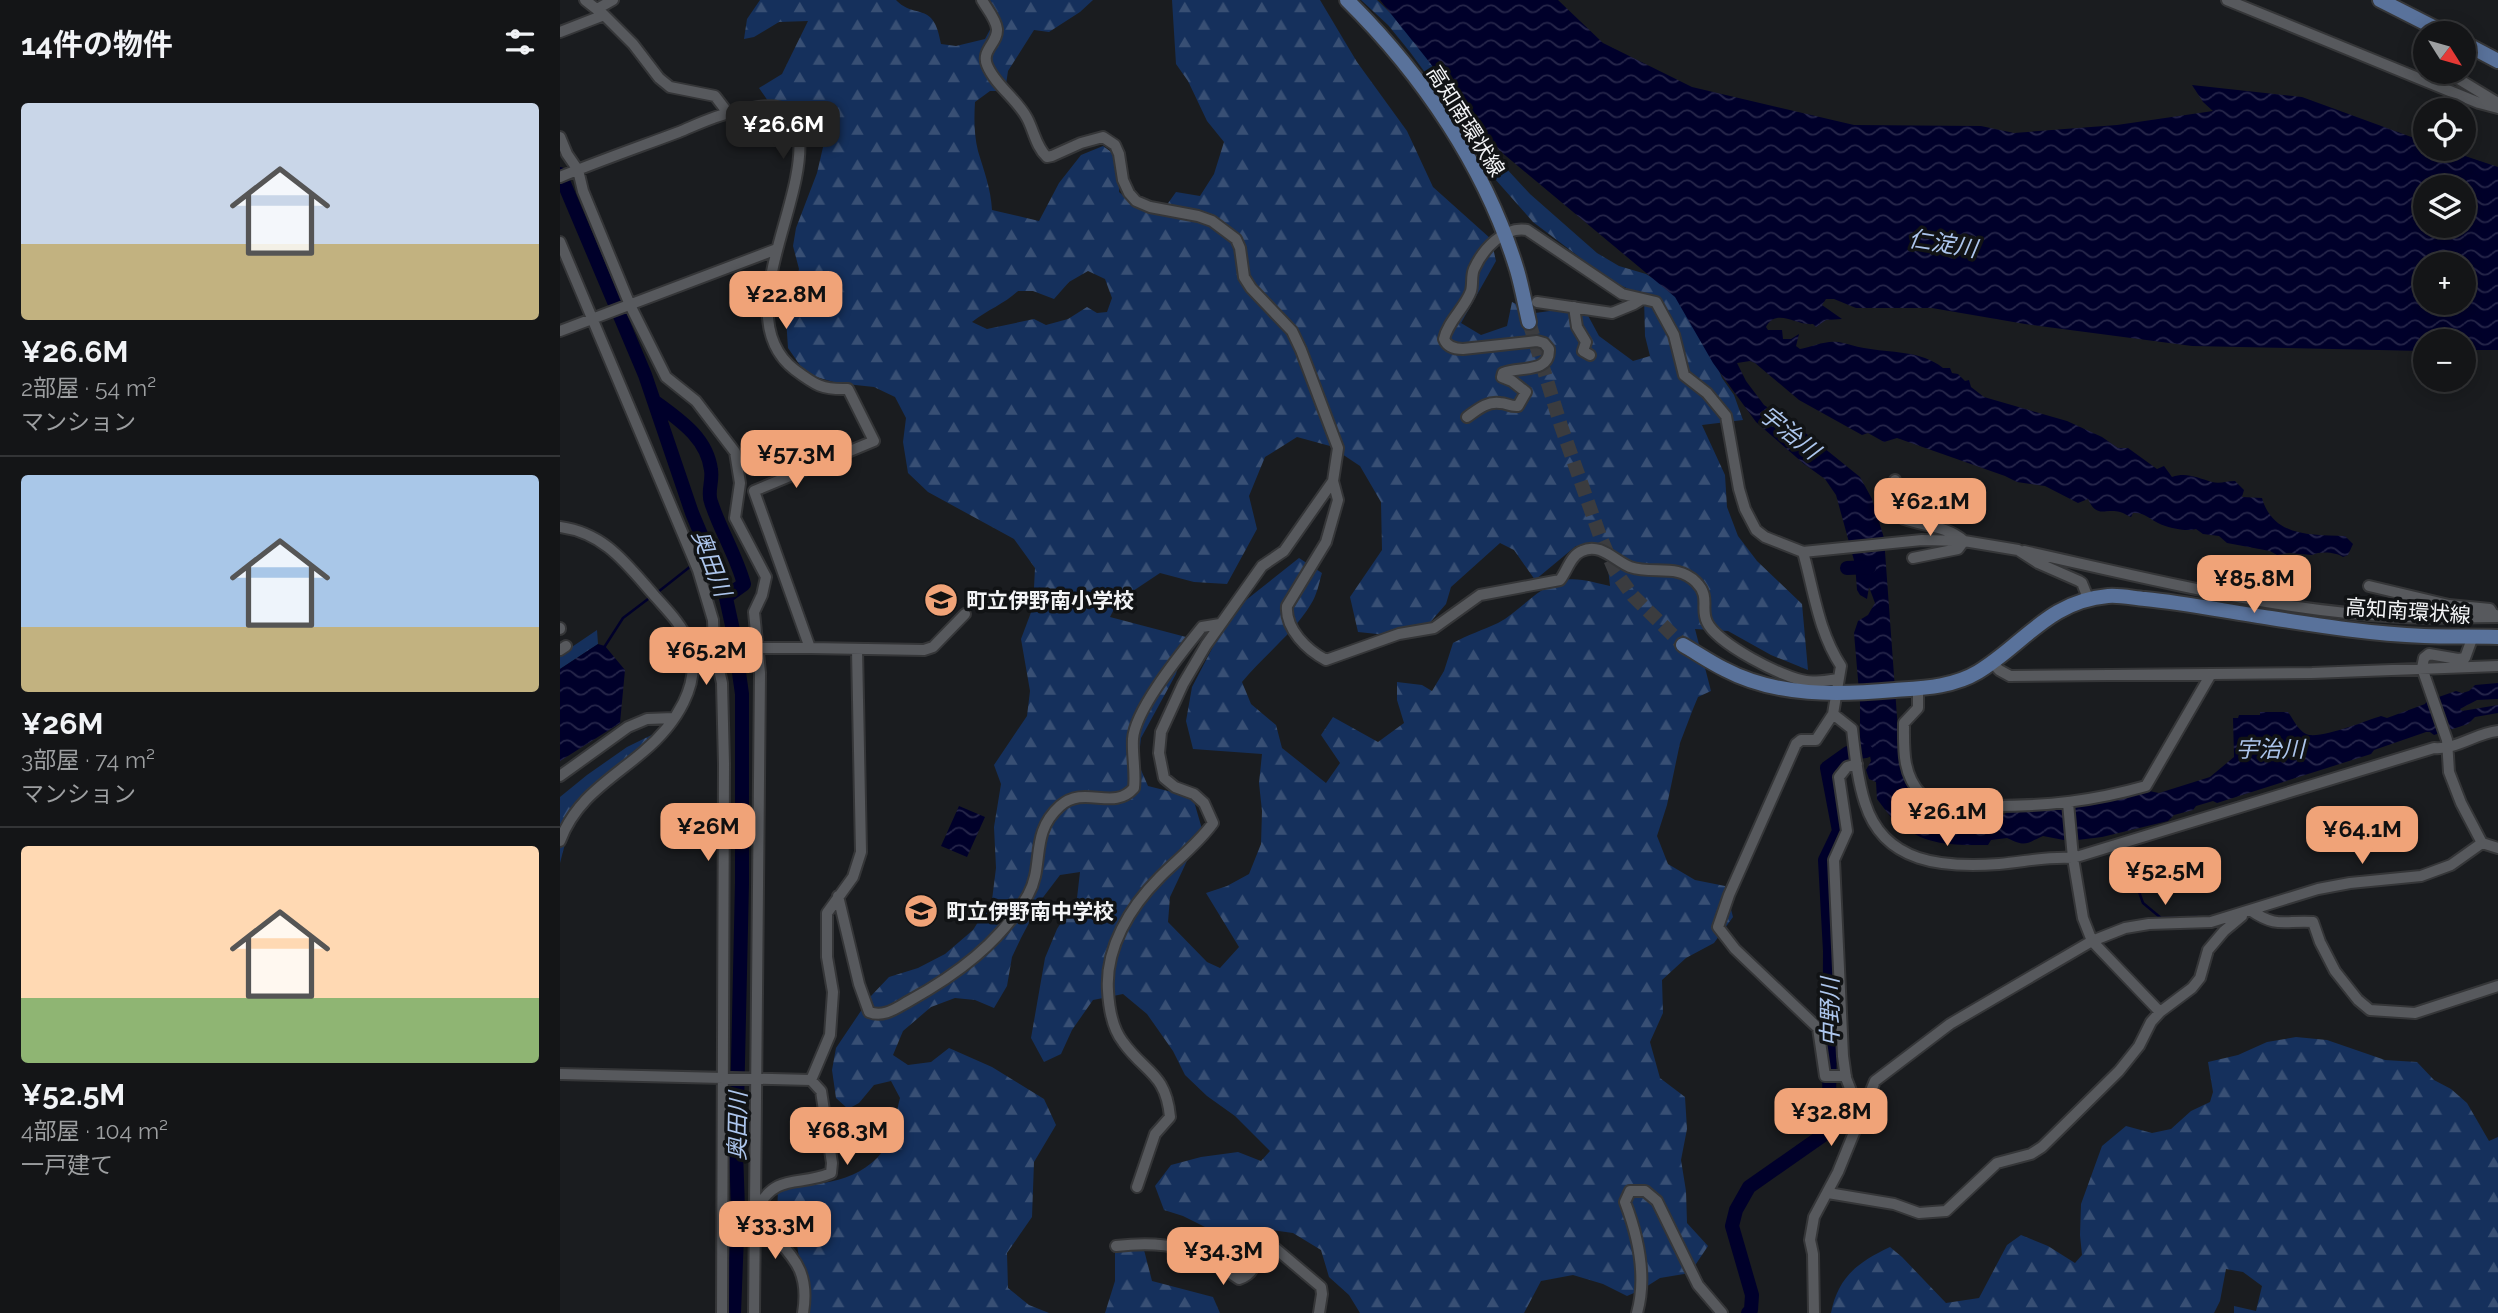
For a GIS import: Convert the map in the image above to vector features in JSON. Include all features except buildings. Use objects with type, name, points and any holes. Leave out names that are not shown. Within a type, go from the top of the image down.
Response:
[{"type":"main road","name":"高知南環状線","points":[[1347,0],[1382,35],[1410,70],[1462,146],[1504,234],[1517,270],[1529,322]]},
{"type":"main road","points":[[2380,0],[2421,21]]},
{"type":"main road","points":[[2476,49],[2498,61]]},
{"type":"main road","name":"高知南環状線","points":[[1683,645],[1725,670],[1765,685],[1788,690],[1903,690],[1945,685],[1968,676],[1992,662],[2046,618],[2065,607],[2088,598],[2110,596],[2159,600],[2381,633],[2498,637]]},
{"type":"street","points":[[585,0],[634,44],[659,78],[670,88],[715,96],[728,114]]},
{"type":"street","points":[[560,32],[601,12],[613,0]]},
{"type":"street","points":[[982,0],[997,29],[987,51],[987,66],[1028,118],[1042,152],[1047,157],[1103,137],[1115,145],[1123,180],[1136,201],[1150,207],[1212,221],[1236,239],[1244,277],[1292,331],[1338,448],[1332,481],[1283,551],[1262,566],[1220,624],[1183,684],[1161,732],[1159,753],[1164,778],[1175,787],[1194,794],[1204,803],[1213,823],[1203,837],[1159,878],[1133,908],[1113,952],[1108,983],[1113,1024],[1123,1042],[1153,1072],[1165,1090],[1170,1117],[1155,1135],[1137,1187]]},
{"type":"street","points":[[2228,0],[2479,103],[2498,106]]},
{"type":"street","points":[[2465,84],[2498,106]]},
{"type":"street","points":[[560,177],[728,114],[765,107],[786,110],[794,119],[800,148],[797,180],[777,249],[768,293],[767,314],[772,339],[790,366],[816,386],[832,390],[848,389],[874,441],[754,491],[810,648]]},
{"type":"street","points":[[560,137],[578,170],[583,191],[630,305],[666,377],[696,401],[736,452],[740,483],[735,518],[766,577],[754,612],[759,648],[760,811],[754,1313]]},
{"type":"street","points":[[1467,417],[1488,404],[1500,402],[1518,406],[1526,393],[1512,381],[1502,377],[1503,373],[1544,365],[1549,353],[1544,343],[1537,341],[1463,349],[1454,349],[1445,342],[1444,335],[1471,291],[1474,269],[1485,251],[1504,234],[1520,229],[1527,230],[1622,294],[1656,302],[1674,335],[1684,375],[1707,393],[1726,416],[1739,489],[1749,519],[1765,537],[1803,552],[1922,540],[1964,541],[2232,596],[2402,617],[2498,616]]},
{"type":"street","points":[[560,242],[698,570],[719,648],[724,764],[722,1313]]},
{"type":"street","points":[[560,331],[777,249]]},
{"type":"street","points":[[1537,302],[1612,313],[1642,299]]},
{"type":"street","points":[[1574,307],[1577,327],[1586,342],[1583,351],[1590,355]]},
{"type":"street","points":[[1895,480],[1904,519],[1941,528],[1964,541]]},
{"type":"street","points":[[1332,481],[1338,500],[1326,542],[1287,606],[1286,616],[1290,627],[1326,660],[1389,637],[1434,628],[1480,595],[1560,580],[1580,551],[1600,549],[1629,566],[1674,570],[1695,580],[1706,597],[1706,621],[1714,632],[1764,667],[1841,689]]},
{"type":"street","points":[[560,527],[590,534],[626,563],[675,619],[690,648],[694,667],[683,706],[674,718],[644,752],[586,797],[572,815],[560,841]]},
{"type":"street","points":[[1913,558],[1958,549],[1964,541]]},
{"type":"street","points":[[2018,550],[2038,563],[2082,583],[2088,598]]},
{"type":"street","points":[[1803,552],[1821,625],[1831,652],[1841,666],[1841,689],[1833,713],[1816,740],[1801,740],[1796,744],[1718,927],[1735,948],[1818,1028],[1825,1076],[1846,1076]]},
{"type":"street","points":[[2369,586],[2449,605],[2490,610],[2498,616]]},
{"type":"street","points":[[690,648],[925,650],[933,647],[965,614]]},
{"type":"street","points":[[838,896],[859,984],[869,1013],[889,1013],[965,967],[1000,932],[1028,894],[1035,878],[1039,840],[1044,827],[1059,807],[1081,797],[1126,797],[1134,788],[1133,737],[1138,720],[1202,627],[1220,624]]},
{"type":"street","points":[[2473,636],[2465,658],[2429,654],[2424,658],[2422,668],[2446,744],[2449,772],[2461,803],[2482,843],[2498,848]]},
{"type":"street","points":[[811,1080],[830,1035],[833,992],[827,957],[827,913],[853,877],[860,852],[857,649]]},
{"type":"street","points":[[1992,662],[2010,676],[2312,673],[2498,666]]},
{"type":"street","points":[[1919,689],[1918,708],[1904,723],[1905,762],[1912,781],[1922,795],[1940,804],[1954,807],[2035,807],[2068,805],[2146,786],[2211,674]]},
{"type":"street","points":[[1833,713],[1852,729],[1865,803],[1887,840],[1908,855],[1944,864],[1998,864],[2051,856],[2073,856],[2116,846],[2446,744],[2498,731]]},
{"type":"street","points":[[560,776],[628,727],[647,719],[674,718]]},
{"type":"street","points":[[1857,764],[1847,767],[1839,777],[1847,831],[1834,860],[1834,896],[1840,964],[1843,1056],[1846,1076],[1860,1114]]},
{"type":"street","points":[[2068,805],[2084,922],[2092,941],[2160,1012]]},
{"type":"street","points":[[1814,1313],[1813,1254],[1810,1240],[1817,1209],[1828,1193],[1849,1148],[1875,1081],[1939,1032],[2092,941],[2135,925],[2211,922],[2318,889],[2421,876],[2451,865],[2482,843]]},
{"type":"street","points":[[2250,910],[2272,922],[2313,922],[2320,942],[2336,971],[2358,1000],[2370,1010],[2415,1013],[2498,986]]},
{"type":"street","points":[[1828,1193],[1894,1204],[1919,1213],[1947,1210],[1997,1163],[2031,1154],[2042,1147],[2119,1071],[2139,1046],[2160,1012],[2192,988],[2200,978],[2208,950],[2224,931],[2250,910]]},
{"type":"street","points":[[560,1073],[811,1080],[821,1091],[832,1163],[831,1173],[819,1178],[786,1183],[772,1189],[756,1211]]},
{"type":"street","points":[[1637,1313],[1640,1301],[1636,1233],[1625,1202],[1630,1191],[1646,1191],[1657,1201],[1698,1286],[1722,1313]]},
{"type":"street","points":[[756,1211],[791,1255],[804,1277],[806,1293],[803,1313]]},
{"type":"street","points":[[1116,1246],[1166,1244],[1183,1248],[1212,1260],[1239,1279],[1248,1276],[1255,1267],[1260,1249],[1266,1246],[1275,1248],[1321,1287],[1319,1313]]},
{"type":"green space","points":[[760,0],[896,0],[903,6],[929,16],[938,30],[941,44],[956,46],[985,39],[993,24],[986,0],[1093,0],[1049,32],[1034,30],[1008,71],[1005,91],[990,91],[975,102],[976,139],[989,187],[992,210],[1039,221],[1059,183],[1081,155],[1103,146],[1121,159],[1119,192],[1134,205],[1155,214],[1166,206],[1176,192],[1200,196],[1214,174],[1224,142],[1207,121],[1188,81],[1176,64],[1172,0],[1320,0],[1357,62],[1407,131],[1433,187],[1491,239],[1496,261],[1461,323],[1481,335],[1507,326],[1512,302],[1535,313],[1565,309],[1585,310],[1599,336],[1633,361],[1650,356],[1645,336],[1644,296],[1611,281],[1533,222],[1495,179],[1462,123],[1410,52],[1388,25],[1361,0],[1377,0],[1408,30],[1444,83],[1477,117],[1504,166],[1530,194],[1597,253],[1619,266],[1646,274],[1669,288],[1687,304],[1722,378],[1734,395],[1743,420],[1702,425],[1725,475],[1727,507],[1738,536],[1757,561],[1802,604],[1808,670],[1771,655],[1728,631],[1695,629],[1711,691],[1698,697],[1680,743],[1667,805],[1657,836],[1668,864],[1695,880],[1725,886],[1733,917],[1714,943],[1686,958],[1662,980],[1663,1013],[1650,1042],[1660,1078],[1685,1097],[1687,1129],[1681,1160],[1687,1223],[1708,1246],[1690,1273],[1660,1278],[1627,1296],[1603,1284],[1573,1275],[1541,1281],[1524,1313],[1360,1313],[1349,1295],[1329,1277],[1321,1250],[1293,1233],[1250,1227],[1207,1228],[1164,1210],[1155,1186],[1171,1165],[1201,1157],[1238,1152],[1261,1161],[1270,1151],[1235,1116],[1207,1096],[1185,1075],[1173,1051],[1147,1014],[1123,994],[1093,1000],[1072,1030],[1061,1054],[1044,1062],[1031,1038],[1045,958],[1057,929],[1077,898],[1080,872],[1060,875],[1041,900],[1012,957],[1007,986],[994,1008],[975,1000],[955,998],[931,1007],[903,1031],[893,1055],[908,1065],[931,1062],[949,1048],[992,1067],[1044,1099],[1056,1125],[1034,1162],[1032,1217],[1007,1253],[1008,1288],[1029,1305],[1049,1313],[802,1313],[802,1276],[797,1245],[777,1220],[778,1188],[824,1183],[853,1175],[877,1158],[887,1145],[894,1129],[900,1098],[891,1081],[874,1085],[859,1103],[848,1109],[836,1098],[832,1070],[836,1048],[871,996],[889,977],[918,968],[945,954],[973,930],[992,900],[996,868],[994,827],[1001,784],[994,765],[1027,716],[1030,691],[1021,639],[1033,607],[1035,568],[1014,539],[928,492],[908,473],[903,442],[906,418],[895,397],[874,387],[837,383],[806,374],[788,348],[786,318],[799,269],[793,246],[796,228],[817,173],[827,130],[811,109],[768,101],[759,88],[782,74],[808,21],[779,22],[754,37],[744,39],[747,19]],"holes":[[[1088,271],[1105,279],[1112,298],[1107,312],[1097,313],[1087,307],[1068,319],[1046,325],[1034,319],[987,329],[972,322],[1018,291],[1033,291],[1054,299],[1069,282]],[[1297,437],[1330,446],[1360,466],[1381,502],[1382,550],[1350,597],[1358,632],[1420,634],[1446,604],[1451,587],[1500,543],[1514,550],[1535,580],[1576,546],[1607,559],[1610,586],[1579,580],[1552,584],[1498,623],[1453,643],[1444,671],[1432,691],[1422,685],[1397,682],[1397,700],[1404,723],[1378,742],[1333,717],[1321,735],[1340,763],[1326,783],[1282,748],[1276,725],[1251,704],[1242,682],[1304,615],[1315,597],[1322,573],[1299,558],[1241,604],[1217,639],[1192,687],[1186,721],[1193,749],[1262,754],[1259,783],[1261,844],[1249,874],[1206,893],[1239,947],[1220,968],[1207,962],[1168,922],[1170,897],[1202,829],[1191,791],[1172,792],[1148,786],[1138,763],[1141,738],[1176,674],[1186,637],[1110,617],[1118,601],[1160,573],[1194,582],[1227,584],[1257,529],[1249,496],[1265,457]]]},
{"type":"green space","points":[[597,630],[598,644],[560,669],[560,655]]},
{"type":"green space","points":[[670,726],[574,809],[560,863],[560,797],[627,747]]},
{"type":"green space","points":[[2296,1037],[2327,1040],[2385,1060],[2417,1062],[2434,1080],[2451,1089],[2467,1103],[2489,1141],[2498,1137],[2498,1313],[2234,1313],[2234,1306],[2256,1311],[2262,1286],[2243,1272],[2226,1269],[2220,1301],[2214,1313],[1831,1313],[1834,1300],[1851,1272],[1890,1247],[1946,1303],[1979,1298],[2007,1245],[2021,1235],[2048,1246],[2075,1263],[2082,1255],[2081,1204],[2102,1146],[2126,1126],[2152,1133],[2171,1129],[2191,1111],[2210,1102],[2213,1092],[2208,1062],[2238,1055],[2267,1042]]},
{"type":"green space","points":[[1143,1246],[1152,1281],[1213,1297],[1220,1313],[1105,1313],[1115,1281],[1115,1253]]},
{"type":"water","points":[[1380,0],[1558,0],[1603,43],[1692,87],[1854,125],[1981,126],[2014,133],[2117,125],[2213,111],[2203,102],[2192,85],[2302,97],[2413,138],[2413,161],[2476,160],[2498,167],[2498,350],[2476,350],[2476,329],[2413,329],[2413,351],[2192,346],[2025,324],[1932,308],[1856,308],[1834,299],[1826,299],[1822,305],[1842,319],[1826,320],[1816,327],[1813,324],[1776,318],[1766,327],[1768,330],[1782,330],[1783,339],[1791,339],[1799,334],[1796,346],[1800,349],[1833,342],[1925,358],[1943,368],[1950,368],[1952,373],[1958,374],[1965,381],[1969,380],[1971,387],[1984,397],[2067,421],[2102,437],[2118,448],[2128,448],[2157,469],[2164,466],[2172,477],[2187,475],[2215,483],[2235,481],[2244,490],[2242,497],[2262,498],[2267,511],[2284,527],[2307,534],[2345,536],[2353,544],[2348,555],[2343,557],[2328,553],[2277,555],[2270,551],[2227,543],[2219,536],[2203,534],[2196,529],[2183,530],[2167,526],[2140,514],[2133,513],[2131,517],[2115,511],[2098,511],[2088,499],[2078,503],[2045,486],[2017,482],[1897,438],[1884,442],[1868,433],[1862,435],[1799,400],[1755,363],[1737,363],[1746,381],[1764,405],[1798,427],[1860,477],[1872,499],[1884,538],[1900,758],[1911,788],[1927,804],[1951,811],[1981,810],[1987,815],[2004,815],[2010,808],[2018,812],[2095,803],[2149,791],[2159,793],[2210,777],[2234,757],[2233,718],[2238,718],[2239,715],[2288,712],[2306,734],[2321,734],[2381,716],[2387,718],[2456,691],[2469,691],[2475,685],[2498,683],[2498,699],[2477,700],[2460,709],[2462,711],[2498,705],[2498,713],[2475,717],[2468,724],[2434,735],[2426,732],[2374,750],[2371,754],[2217,803],[2213,801],[2196,806],[2193,810],[2174,815],[2168,821],[2102,837],[2069,841],[2043,836],[2029,843],[2018,843],[2007,838],[1991,840],[1988,845],[1977,845],[1941,843],[1919,836],[1902,822],[1893,820],[1877,799],[1876,782],[1869,779],[1866,770],[1871,761],[1870,756],[1860,754],[1860,703],[1854,633],[1858,621],[1868,615],[1875,603],[1869,587],[1867,599],[1857,590],[1855,564],[1836,495],[1825,479],[1756,422],[1713,363],[1675,297],[1500,151]]},
{"type":"water","points":[[598,644],[605,646],[625,670],[620,723],[560,761],[560,669]]},
{"type":"water","points":[[959,806],[985,817],[967,857],[941,846]]},
{"type":"waterway","name":"奥田川","points":[[560,174],[645,375],[692,513],[724,589],[733,630],[742,694],[742,883],[736,1151],[738,1209],[734,1313]]},
{"type":"waterway","points":[[654,401],[698,438],[708,458],[711,502],[744,584],[726,597]]},
{"type":"waterway","points":[[696,562],[709,552]]},
{"type":"waterway","points":[[658,592],[691,566]]},
{"type":"waterway","points":[[1847,568],[1869,567]]},
{"type":"waterway","points":[[605,646],[623,618],[652,596]]},
{"type":"waterway","name":"中野川","points":[[1748,1313],[1751,1310],[1752,1295],[1732,1226],[1736,1210],[1749,1187],[1829,1131],[1830,951],[1825,860],[1839,831],[1827,768],[1848,753],[1866,751]]},
{"type":"waterway","points":[[2123,847],[2143,903],[2161,918],[2197,917]]},
{"type":"tunnel","points":[[1529,322],[1561,426],[1615,571],[1633,596],[1683,645]]},
{"type":"place","name":"町立伊野南小学校","points":[[941,600]]},
{"type":"place","name":"町立伊野南中学校","points":[[921,911]]},
{"type":"water label","name":"仁淀川","points":[[1943,243]]},
{"type":"water label","name":"宇治川","points":[[1790,432]]},
{"type":"water label","name":"宇治川","points":[[2270,748]]}]
